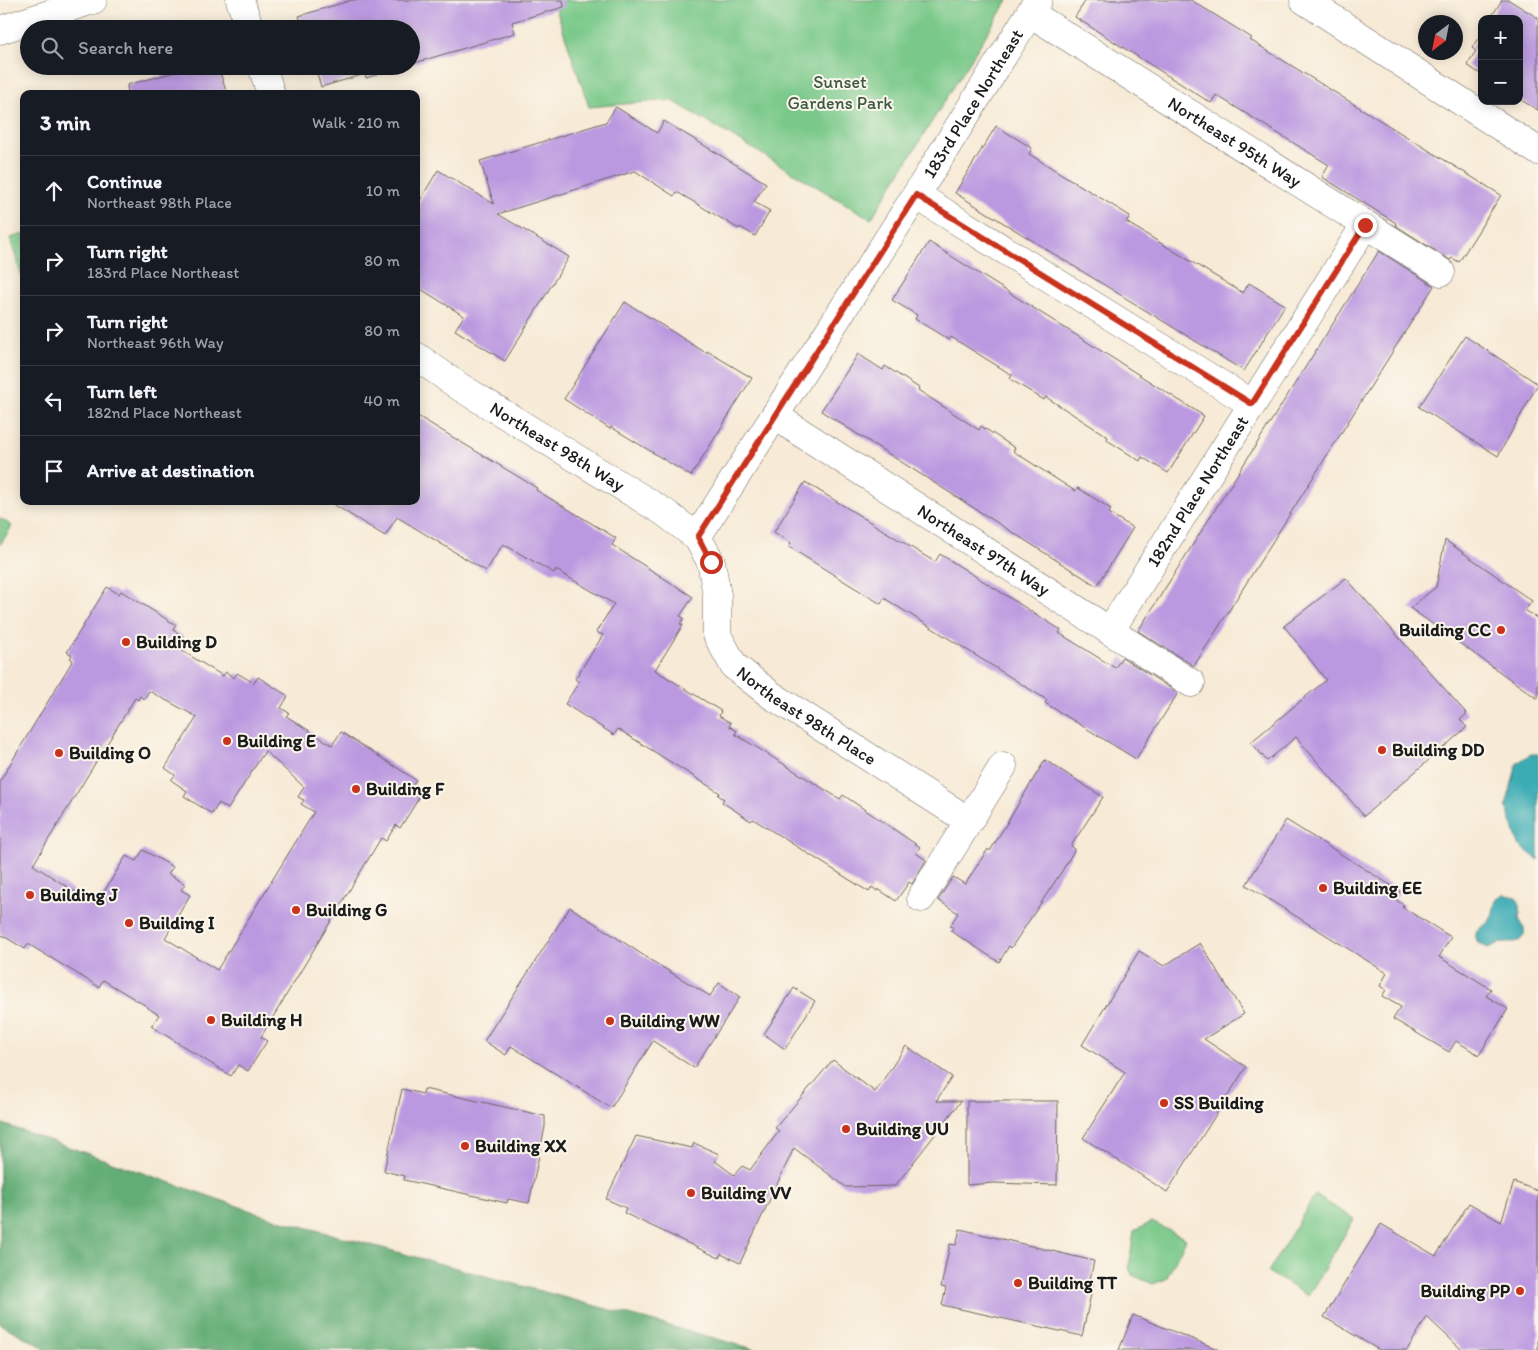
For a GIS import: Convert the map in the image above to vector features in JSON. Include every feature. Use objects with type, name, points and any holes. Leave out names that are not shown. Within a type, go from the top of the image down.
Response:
[{"type":"street","points":[[31,20],[92,0]]},
{"type":"street","points":[[240,0],[247,20]]},
{"type":"street","points":[[1304,0],[1538,151]]},
{"type":"street","name":"183rd Place Northeast","points":[[698,537],[1034,7]]},
{"type":"street","name":"Northeast 95th Way","points":[[1034,7],[1365,225],[1440,272]]},
{"type":"street","points":[[0,30],[20,23]]},
{"type":"street","points":[[265,75],[270,90]]},
{"type":"street","points":[[916,195],[1252,404]]},
{"type":"street","name":"182nd Place Northeast","points":[[1110,630],[1365,225]]},
{"type":"street","name":"Northeast 98th Way","points":[[420,359],[460,387],[664,512],[698,537]]},
{"type":"street","name":"Northeast 97th Way","points":[[775,416],[1191,683]]},
{"type":"street","name":"Northeast 98th Place","points":[[698,537],[711,562],[717,595],[718,635],[734,666],[771,694],[969,821]]},
{"type":"street","points":[[921,898],[1003,766]]},
{"type":"green space","name":"Sunset Gardens Park","points":[[553,0],[1008,0],[871,219],[671,100],[589,107]]},
{"type":"green space","points":[[20,235],[20,271],[10,238]]},
{"type":"green space","points":[[0,518],[12,526],[0,545]]},
{"type":"green space","points":[[0,1123],[272,1218],[758,1350],[45,1350],[43,1347],[0,1324]]},
{"type":"green space","points":[[1315,1195],[1354,1219],[1308,1296],[1268,1272]]},
{"type":"green space","points":[[1152,1222],[1186,1239],[1166,1279],[1153,1284],[1132,1275],[1129,1267],[1134,1231]]},
{"type":"water","points":[[1531,754],[1538,754],[1538,860],[1519,845],[1506,806],[1517,763]]},
{"type":"water","points":[[1504,894],[1515,897],[1520,904],[1519,919],[1524,928],[1524,936],[1519,941],[1502,942],[1488,948],[1478,943],[1476,934],[1479,929],[1487,924],[1493,914],[1497,899]]},
{"type":"building","points":[[352,0],[563,0],[564,7],[512,22],[515,33],[420,61],[420,20],[300,20],[299,16]]},
{"type":"building","points":[[1086,0],[1191,0],[1252,38],[1250,40],[1501,195],[1459,262],[1452,258],[1450,260],[1395,225],[1396,223],[1322,177],[1329,165],[1216,95],[1211,103],[1075,17]]},
{"type":"building","points":[[1502,0],[1509,0],[1538,18],[1538,110],[1523,101],[1523,15],[1493,15]]},
{"type":"building","points":[[1478,38],[1478,72],[1467,65],[1476,51],[1472,48]]},
{"type":"building","points":[[164,75],[221,75],[226,90],[128,90],[127,85]]},
{"type":"building","points":[[318,75],[362,75],[321,87]]},
{"type":"building","points":[[365,75],[376,75],[366,78]]},
{"type":"building","points":[[616,107],[657,133],[664,121],[766,183],[754,202],[770,211],[755,236],[740,227],[739,229],[677,192],[674,196],[635,171],[498,214],[569,257],[505,361],[455,330],[464,316],[420,288],[420,200],[438,170],[494,204],[480,161],[606,122]]},
{"type":"building","points":[[996,126],[1032,148],[1029,154],[1130,216],[1126,222],[1243,293],[1249,283],[1285,305],[1244,371],[955,193]]},
{"type":"building","points":[[929,242],[1204,416],[1168,473],[1142,457],[1140,461],[1107,440],[1108,437],[1046,397],[1044,400],[1010,379],[1012,375],[951,337],[949,340],[915,319],[917,315],[892,300]]},
{"type":"building","points":[[1379,251],[1434,286],[1194,666],[1138,631]]},
{"type":"building","points":[[625,302],[706,353],[707,351],[752,378],[691,476],[611,427],[610,429],[564,399]]},
{"type":"building","points":[[1465,336],[1538,384],[1498,456],[1419,407]]},
{"type":"building","points":[[858,354],[883,370],[885,366],[979,430],[981,426],[1015,448],[1013,451],[1075,491],[1078,488],[1111,509],[1109,513],[1133,528],[1097,586],[821,411]]},
{"type":"building","points":[[420,417],[616,538],[612,545],[693,597],[680,616],[684,618],[680,624],[683,625],[655,670],[721,711],[719,716],[731,723],[729,726],[737,731],[735,734],[840,799],[843,795],[920,847],[916,853],[926,860],[912,884],[909,882],[896,901],[872,887],[869,892],[753,819],[751,821],[722,802],[724,799],[718,795],[720,793],[618,729],[614,735],[565,704],[579,682],[575,679],[603,635],[596,632],[614,604],[556,570],[554,573],[503,544],[486,571],[397,517],[385,536],[335,505],[420,505]]},
{"type":"building","points":[[805,482],[935,562],[940,554],[1061,630],[1059,633],[1115,668],[1122,657],[1178,693],[1136,759],[1045,703],[1047,700],[884,598],[881,604],[789,547],[791,543],[774,532]]},
{"type":"building","points":[[1445,540],[1532,601],[1525,610],[1538,619],[1538,699],[1410,608],[1436,587]]},
{"type":"building","points":[[1346,578],[1467,714],[1460,720],[1467,727],[1364,816],[1296,737],[1267,761],[1251,742],[1326,680],[1284,626]]},
{"type":"building","points":[[107,587],[119,594],[121,591],[176,625],[173,630],[183,636],[176,647],[223,676],[226,672],[234,678],[237,673],[254,683],[258,677],[288,696],[281,708],[289,713],[286,716],[332,745],[341,732],[416,780],[408,792],[419,798],[400,828],[396,825],[386,841],[381,838],[261,1037],[267,1041],[248,1071],[238,1065],[231,1076],[151,1026],[159,1015],[148,1007],[103,980],[99,987],[28,944],[25,949],[0,934],[0,781],[73,660],[70,658],[72,655],[67,652]],"holes":[[[149,691],[197,717],[165,768],[175,775],[171,780],[187,791],[184,796],[212,814],[219,803],[228,809],[265,751],[304,787],[298,797],[304,800],[301,804],[314,812],[217,970],[165,938],[190,895],[181,890],[185,884],[168,874],[173,867],[143,850],[136,861],[126,856],[96,905],[33,865],[135,698],[138,700],[140,696],[144,699]]]},
{"type":"building","points":[[1045,760],[1103,797],[1071,846],[1075,849],[1062,871],[1011,948],[1009,946],[999,962],[951,931],[953,927],[950,926],[958,913],[938,900],[953,877],[965,884],[988,849],[990,851]]},
{"type":"building","points":[[1286,820],[1400,891],[1395,899],[1404,905],[1402,907],[1451,937],[1439,957],[1491,989],[1486,996],[1508,1009],[1479,1055],[1456,1041],[1449,1052],[1393,1019],[1401,1007],[1382,996],[1386,990],[1380,986],[1387,973],[1246,885]]},
{"type":"building","points":[[570,907],[652,961],[710,996],[719,983],[740,997],[694,1068],[653,1041],[611,1108],[511,1046],[506,1055],[484,1041]]},
{"type":"building","points":[[1200,943],[1244,1014],[1204,1039],[1246,1067],[1167,1192],[1083,1138],[1125,1072],[1082,1045],[1139,951],[1164,966]]},
{"type":"building","points":[[794,988],[815,1001],[785,1049],[764,1034]]},
{"type":"building","points":[[906,1046],[952,1077],[936,1101],[961,1101],[895,1186],[846,1187],[794,1148],[740,1263],[721,1254],[719,1258],[624,1213],[626,1208],[606,1199],[636,1136],[692,1148],[694,1143],[719,1154],[715,1161],[734,1175],[742,1166],[750,1170],[779,1131],[775,1128],[833,1060],[875,1092]]},
{"type":"building","name":"Building XX","points":[[402,1089],[423,1094],[424,1089],[545,1116],[545,1127],[529,1203],[508,1199],[507,1203],[404,1180],[405,1176],[384,1171]]},
{"type":"building","points":[[967,1101],[1058,1101],[1057,1185],[993,1183],[967,1185]]},
{"type":"building","points":[[1514,1182],[1538,1191],[1538,1350],[1462,1350],[1427,1317],[1407,1350],[1379,1350],[1324,1317],[1381,1224],[1436,1256],[1469,1203],[1501,1222]]},
{"type":"building","name":"Building TT","points":[[960,1229],[1094,1261],[1090,1279],[1094,1280],[1082,1336],[942,1305],[946,1288],[941,1287],[950,1244],[956,1245]]},
{"type":"building","points":[[1133,1315],[1217,1349],[1119,1350]]},
{"type":"place","name":"Building CC","points":[[1501,630]]},
{"type":"place","name":"Building D","points":[[126,642]]},
{"type":"place","name":"Building E","points":[[227,741]]},
{"type":"place","name":"Building DD","points":[[1382,750]]},
{"type":"place","name":"Building O","points":[[59,753]]},
{"type":"place","name":"Building F","points":[[356,789]]},
{"type":"place","name":"Building EE","points":[[1323,888]]},
{"type":"place","name":"Building J","points":[[30,895]]},
{"type":"place","name":"Building G","points":[[296,910]]},
{"type":"place","name":"Building I","points":[[129,923]]},
{"type":"place","name":"Building H","points":[[211,1020]]},
{"type":"place","name":"Building WW","points":[[610,1021]]},
{"type":"place","name":"SS Building","points":[[1164,1103]]},
{"type":"place","name":"Building UU","points":[[846,1129]]},
{"type":"place","name":"Building XX","points":[[465,1146]]},
{"type":"place","name":"Building VV","points":[[691,1193]]},
{"type":"place","name":"Building TT","points":[[1018,1283]]},
{"type":"place","name":"Building PP","points":[[1520,1291]]},
{"type":"route","points":[[711,562],[698,537],[916,195],[1252,404],[1365,225]]}]
